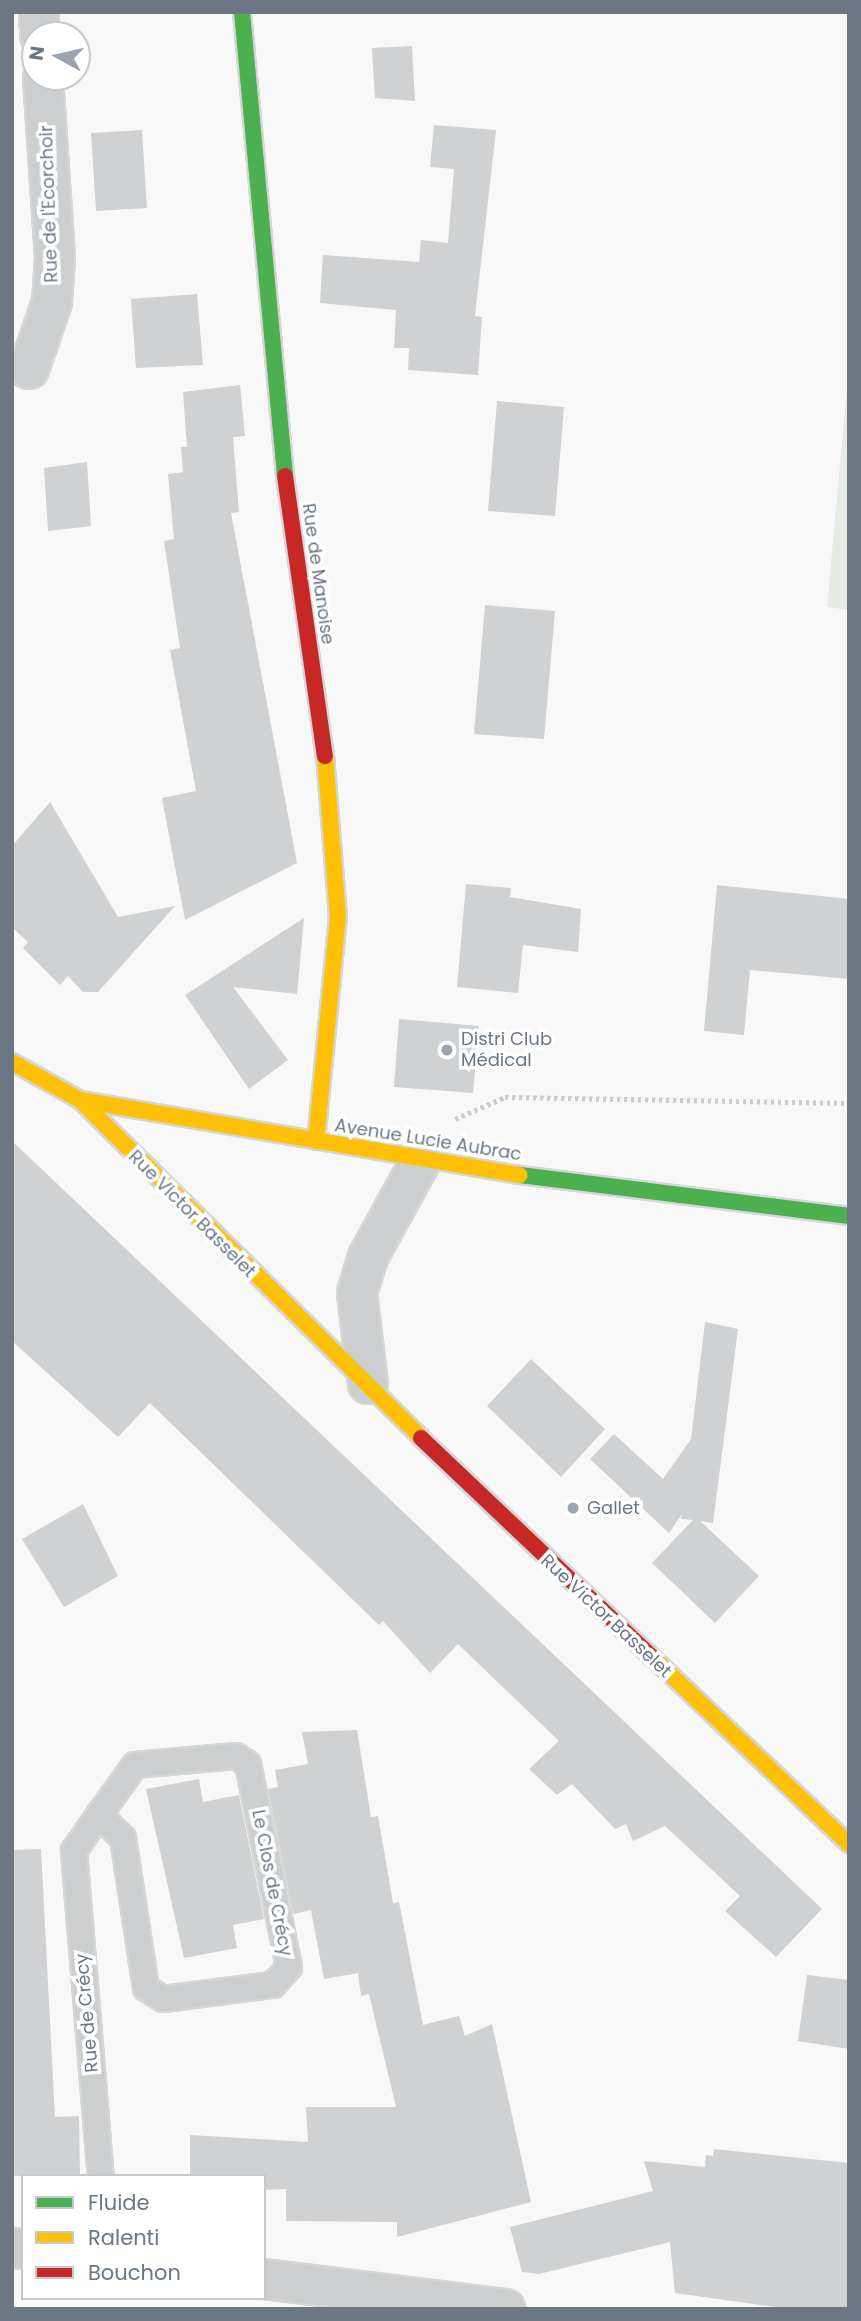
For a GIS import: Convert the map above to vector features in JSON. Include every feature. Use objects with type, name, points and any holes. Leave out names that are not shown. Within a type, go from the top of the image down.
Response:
[{"type":"street","name":"Rue de Manoise","points":[[242,12],[290,524],[334,814],[338,917],[316,1141]]},
{"type":"street","name":"Rue de l'Ecorchoir","points":[[29,369],[52,302],[55,258],[44,91]]},
{"type":"street","name":"Avenue Lucie Aubrac","points":[[12,1062],[80,1100],[421,1160],[849,1216]]},
{"type":"street","name":"Rue Victor Basselet","points":[[80,1100],[296,1319],[368,1384],[849,1844]]},
{"type":"street","points":[[368,1384],[357,1293],[368,1257],[421,1160]]},
{"type":"street","points":[[266,2279],[505,2309]]},
{"type":"lane","name":"Le Clos de Crécy","points":[[74,1851],[99,1815],[135,1765],[236,1756],[248,1764],[289,1967],[273,1985],[163,1999],[146,1989],[122,1838],[99,1815]]},
{"type":"lane","name":"Rue de Crécy","points":[[74,1851],[101,2174]]},
{"type":"path","points":[[421,1160],[455,1119],[505,1097],[849,1103]]},
{"type":"shaded area","points":[[849,365],[849,610],[827,607]]},
{"type":"building","points":[[412,46],[415,101],[375,98],[372,48]]},
{"type":"building","points":[[434,125],[496,130],[475,316],[482,317],[478,375],[408,370],[409,348],[394,348],[396,310],[320,303],[323,255],[419,262],[421,240],[448,243],[454,169],[430,167]]},
{"type":"building","points":[[142,130],[147,208],[96,211],[91,133]]},
{"type":"building","points":[[197,294],[203,365],[136,368],[131,299]]},
{"type":"building","points":[[240,385],[245,436],[233,437],[239,512],[231,513],[297,863],[185,920],[162,798],[196,791],[170,650],[180,648],[164,541],[174,539],[168,474],[183,472],[181,447],[187,447],[183,392]]},
{"type":"building","points":[[497,401],[564,407],[555,516],[488,511]]},
{"type":"building","points":[[87,462],[91,526],[48,531],[44,468]]},
{"type":"building","points":[[485,605],[555,611],[544,739],[474,734]]},
{"type":"building","points":[[50,802],[118,917],[175,906],[98,992],[83,992],[68,976],[60,985],[23,948],[28,942],[12,927],[12,846]]},
{"type":"building","points":[[466,884],[511,888],[510,897],[581,909],[578,952],[523,945],[518,993],[457,987]]},
{"type":"building","points":[[717,885],[849,899],[849,979],[750,970],[744,1035],[704,1031]]},
{"type":"building","points":[[304,918],[297,994],[233,987],[288,1060],[249,1089],[185,995]]},
{"type":"building","points":[[399,1019],[479,1026],[473,1093],[394,1087]]},
{"type":"building","points":[[12,1141],[822,1909],[776,1957],[725,1911],[740,1896],[665,1826],[633,1841],[626,1824],[615,1829],[572,1784],[557,1795],[529,1769],[559,1741],[458,1644],[430,1673],[383,1621],[379,1625],[150,1403],[118,1437],[12,1341]]},
{"type":"building","points":[[705,1322],[738,1329],[713,1523],[700,1521],[759,1576],[715,1623],[652,1563],[693,1520],[681,1519],[682,1514],[669,1533],[590,1459],[614,1434],[663,1479],[691,1439]]},
{"type":"building","points":[[531,1359],[605,1429],[561,1477],[487,1406]]},
{"type":"building","points":[[83,1504],[118,1576],[64,1607],[22,1539]]},
{"type":"building","points":[[357,1730],[371,1817],[378,1816],[393,1903],[399,1902],[423,2025],[459,2016],[465,2036],[492,2024],[531,2202],[397,2237],[397,2222],[286,2221],[286,2189],[266,2190],[266,2174],[190,2174],[190,2135],[308,2142],[306,2107],[396,2107],[369,1994],[361,1996],[358,1973],[324,1979],[311,1910],[293,1914],[268,1789],[278,1787],[275,1770],[308,1764],[302,1732]]},
{"type":"building","points":[[199,1779],[203,1802],[239,1795],[264,1919],[233,1925],[237,1948],[184,1958],[146,1789]]},
{"type":"building","points":[[41,1849],[55,2117],[79,2116],[80,2174],[12,2176],[12,1850]]},
{"type":"building","points":[[807,1975],[849,1980],[849,2049],[798,2041]]},
{"type":"building","points":[[714,2149],[849,2163],[849,2309],[790,2309],[675,2293],[670,2242],[539,2274],[522,2272],[510,2227],[653,2191],[644,2161],[705,2167],[706,2155],[713,2156]]},
{"type":"traffic: fast","points":[[242,12],[285,476]]},
{"type":"traffic: fast","points":[[520,1175],[849,1216]]},
{"type":"traffic: slow","points":[[316,1141],[338,917],[325,756]]},
{"type":"traffic: slow","points":[[12,1062],[80,1100],[520,1175]]},
{"type":"traffic: slow","points":[[80,1100],[421,1438]]},
{"type":"traffic: slow","points":[[652,1657],[849,1844]]},
{"type":"traffic: jam","points":[[285,476],[325,756]]},
{"type":"traffic: jam","points":[[421,1438],[652,1657]]},
{"type":"place","name":"Distri Club Médical","points":[[447,1050]]},
{"type":"place","name":"Gallet","points":[[573,1508]]}]
